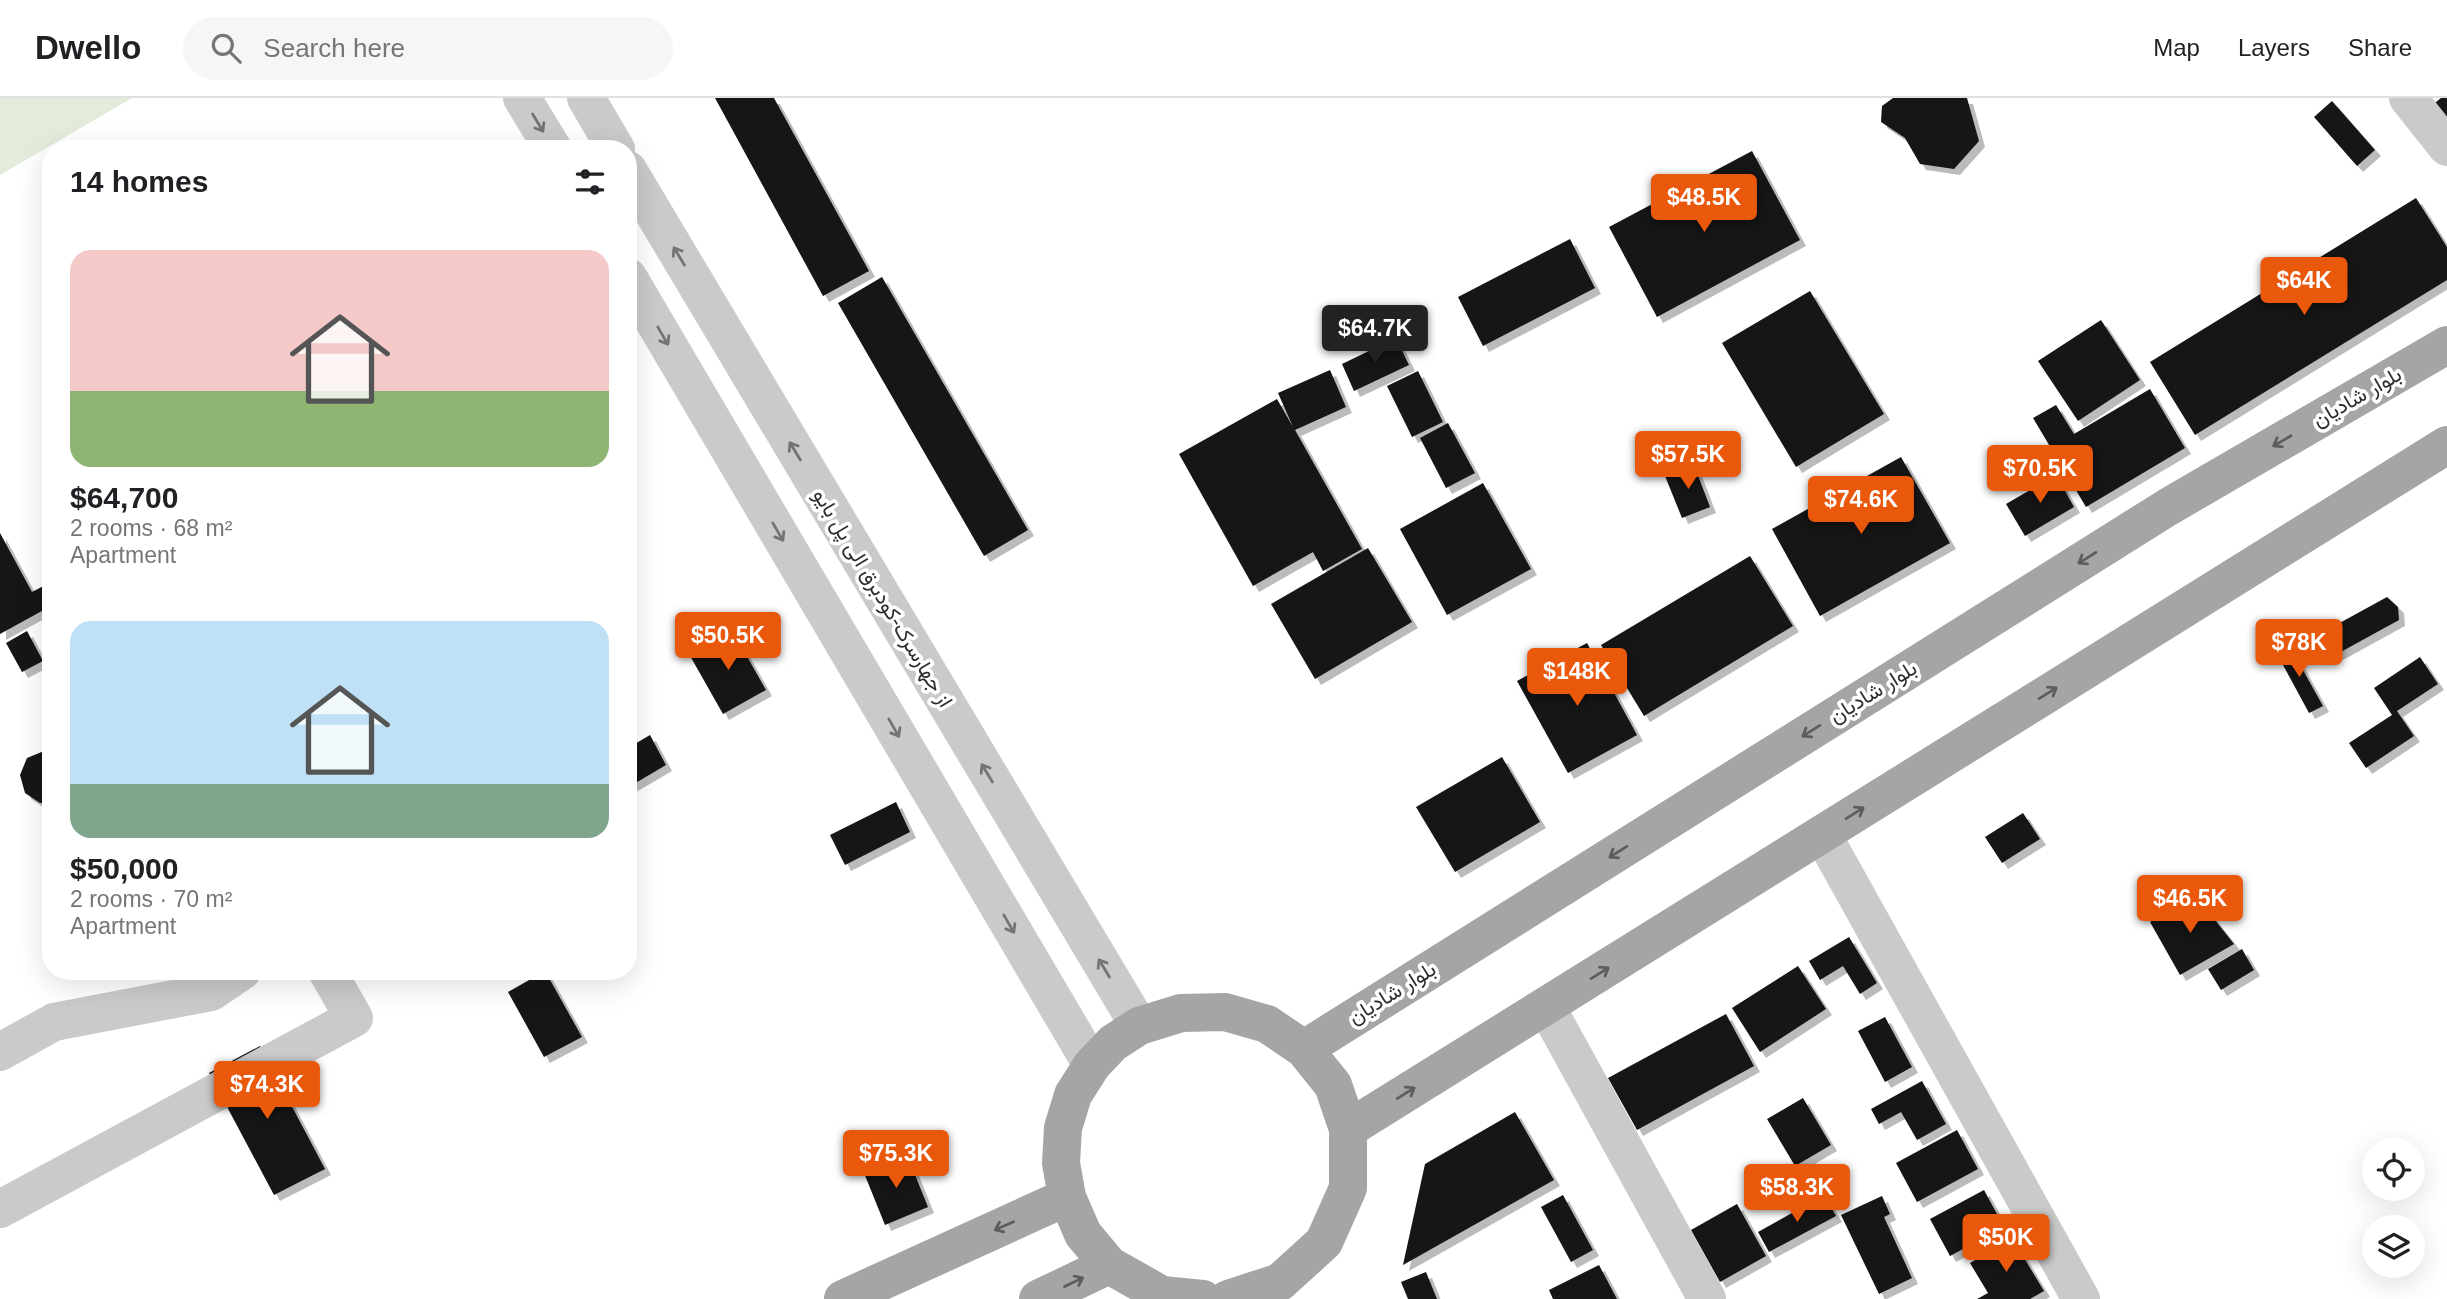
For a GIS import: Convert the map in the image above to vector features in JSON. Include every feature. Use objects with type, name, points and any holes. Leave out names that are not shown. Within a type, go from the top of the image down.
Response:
[{"type":"main road","name":"بلوار شادیان","points":[[1304,1049],[2168,507],[2447,345]]},
{"type":"main road","points":[[1349,1129],[2447,445]]},
{"type":"main road","points":[[1203,1299],[1162,1295],[1109,1265],[1083,1234],[1067,1198],[1061,1163],[1063,1128],[1073,1095],[1092,1065],[1114,1043],[1139,1026],[1181,1013],[1225,1012],[1268,1024],[1304,1049],[1333,1085],[1349,1129],[1348,1188],[1324,1242],[1285,1290],[1228,1299]]},
{"type":"main road","points":[[843,1299],[1067,1198]]},
{"type":"main road","points":[[1038,1299],[1109,1265]]},
{"type":"street","points":[[522,98],[548,140]]},
{"type":"street","points":[[586,98],[611,140]]},
{"type":"street","points":[[2408,98],[2447,147]]},
{"type":"street","name":"از جهارسرک-کودبرق الی پل بایو","points":[[637,185],[1139,1026]]},
{"type":"street","points":[[637,292],[1092,1065]]},
{"type":"street","points":[[1822,834],[2081,1299]]},
{"type":"street","points":[[0,1052],[54,1021],[211,992],[229,980]]},
{"type":"street","points":[[0,1209],[354,1017],[332,980]]},
{"type":"street","points":[[1546,1006],[1707,1299]]},
{"type":"green space","points":[[0,98],[132,98],[60,140],[42,140],[42,150],[0,175]]},
{"type":"building","points":[[715,98],[774,98],[869,271],[823,296]]},
{"type":"building","points":[[1893,98],[1967,98],[1979,141],[1954,169],[1920,164],[1905,138],[1881,122],[1882,106]]},
{"type":"building","points":[[2441,98],[2447,98],[2447,117],[2431,106]]},
{"type":"building","points":[[2332,101],[2375,150],[2357,166],[2314,117]]},
{"type":"building","points":[[1752,151],[1800,240],[1657,317],[1609,227]]},
{"type":"building","points":[[2416,198],[2447,247],[2447,280],[2195,435],[2150,362]]},
{"type":"building","points":[[1570,239],[1595,288],[1483,346],[1458,297]]},
{"type":"building","points":[[882,277],[1028,530],[984,556],[838,303]]},
{"type":"building","points":[[1810,291],[1884,414],[1796,467],[1722,343]]},
{"type":"building","points":[[2101,320],[2140,380],[2078,421],[2038,361]]},
{"type":"building","points":[[1396,338],[1409,365],[1354,391],[1342,364]]},
{"type":"building","points":[[1330,370],[1346,407],[1295,430],[1362,549],[1323,571],[1313,552],[1253,586],[1179,454],[1277,399],[1293,427],[1278,393]]},
{"type":"building","points":[[1418,371],[1443,422],[1412,437],[1387,386]]},
{"type":"building","points":[[2150,389],[2185,448],[2086,507],[2033,418],[2056,405],[2074,434]]},
{"type":"building","points":[[1448,423],[1475,473],[1446,488],[1420,438]]},
{"type":"building","points":[[1901,457],[1950,543],[1820,616],[1772,529]]},
{"type":"building","points":[[1694,465],[1710,507],[1682,518],[1665,476]]},
{"type":"building","points":[[2056,475],[2074,507],[2025,536],[2006,504]]},
{"type":"building","points":[[1483,483],[1531,569],[1447,615],[1400,529]]},
{"type":"building","points":[[0,533],[32,592],[42,587],[42,611],[0,634]]},
{"type":"building","points":[[1368,548],[1412,622],[1315,679],[1271,604]]},
{"type":"building","points":[[1750,556],[1793,626],[1644,716],[1601,645]]},
{"type":"building","points":[[2387,597],[2398,607],[2399,620],[2337,654],[2328,645],[2325,631]]},
{"type":"building","points":[[732,630],[766,690],[723,714],[689,654]]},
{"type":"building","points":[[27,631],[42,662],[22,672],[6,643]]},
{"type":"building","points":[[1587,643],[1637,735],[1568,773],[1517,681]]},
{"type":"building","points":[[2289,645],[2323,706],[2309,713],[2276,652]]},
{"type":"building","points":[[2420,657],[2438,684],[2397,711],[2414,736],[2366,768],[2349,743],[2392,715],[2374,688]]},
{"type":"building","points":[[650,735],[666,765],[637,782],[637,743]]},
{"type":"building","points":[[42,752],[42,803],[25,793],[20,775],[27,758]]},
{"type":"building","points":[[1502,757],[1540,822],[1455,872],[1416,807]]},
{"type":"building","points":[[896,802],[910,832],[845,865],[830,835]]},
{"type":"building","points":[[2023,813],[2040,839],[2002,863],[1985,837]]},
{"type":"building","points":[[2196,896],[2234,944],[2180,975],[2150,922]]},
{"type":"building","points":[[1849,937],[1877,983],[1860,994],[1843,966],[1820,980],[1809,961]]},
{"type":"building","points":[[2242,949],[2254,970],[2221,990],[2208,969]]},
{"type":"building","points":[[1798,966],[1826,1009],[1760,1052],[1732,1008]]},
{"type":"building","points":[[529,980],[550,980],[582,1037],[544,1057],[508,992]]},
{"type":"building","points":[[1726,1014],[1754,1066],[1637,1130],[1608,1078]]},
{"type":"building","points":[[1885,1017],[1912,1067],[1885,1082],[1858,1031]]},
{"type":"building","points":[[260,1046],[325,1169],[274,1195],[209,1073]]},
{"type":"building","points":[[1922,1081],[1946,1124],[1917,1140],[1901,1112],[1879,1124],[1871,1109]]},
{"type":"building","points":[[1803,1098],[1831,1145],[1795,1166],[1767,1119]]},
{"type":"building","points":[[1515,1112],[1554,1180],[1403,1265],[1425,1164]]},
{"type":"building","points":[[1957,1130],[1978,1169],[1917,1202],[1896,1163]]},
{"type":"building","points":[[907,1155],[928,1207],[885,1225],[864,1173]]},
{"type":"building","points":[[1984,1190],[2004,1227],[1950,1256],[1930,1219]]},
{"type":"building","points":[[1563,1195],[1593,1250],[1571,1262],[1541,1207]]},
{"type":"building","points":[[1824,1195],[1836,1216],[1769,1252],[1758,1232]]},
{"type":"building","points":[[1882,1196],[1890,1214],[1884,1217],[1912,1278],[1879,1294],[1841,1215]]},
{"type":"building","points":[[1737,1204],[1766,1256],[1720,1282],[1691,1230]]},
{"type":"building","points":[[2012,1238],[2044,1291],[2030,1299],[1977,1299],[1988,1293],[1970,1263]]},
{"type":"building","points":[[1599,1265],[1617,1299],[1553,1299],[1549,1290]]},
{"type":"building","points":[[1426,1272],[1437,1299],[1408,1299],[1401,1282]]}]
